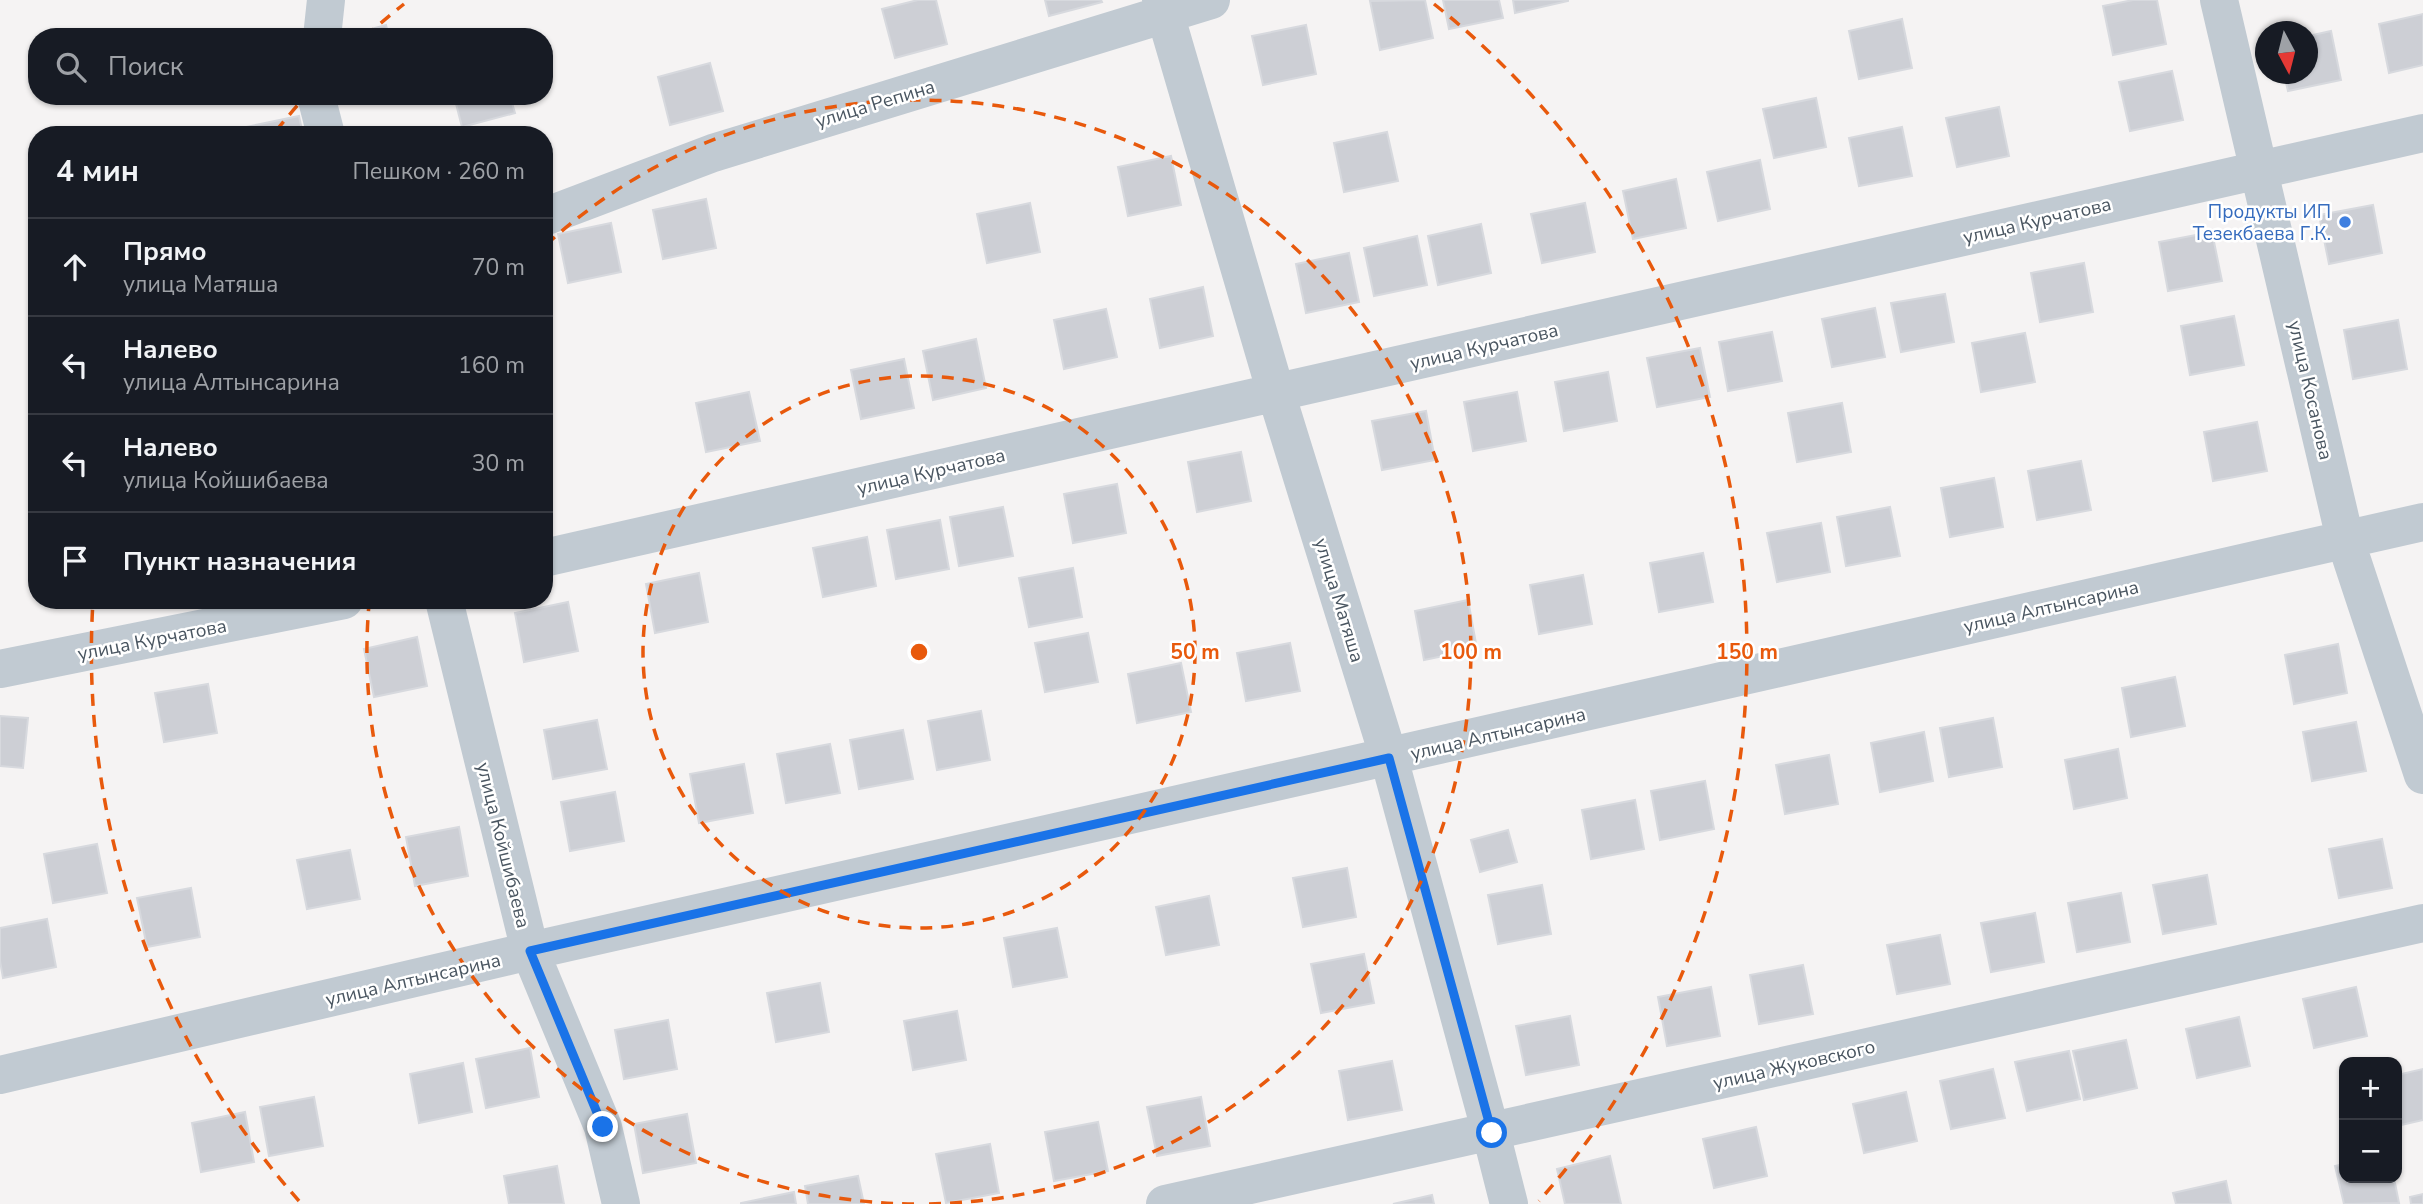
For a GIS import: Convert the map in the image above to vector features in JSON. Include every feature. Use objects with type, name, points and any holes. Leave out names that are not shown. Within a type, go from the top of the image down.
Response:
[{"type":"street","points":[[323,28],[326,0]]},
{"type":"street","name":"улица Репина","points":[[553,214],[713,153],[1163,7],[1210,0]]},
{"type":"street","name":"улица Косанова","points":[[2218,0],[2345,539],[2423,775]]},
{"type":"street","name":"улица Матяша","points":[[1163,7],[1276,393],[1389,758],[1492,1133],[1508,1204]]},
{"type":"street","points":[[318,105],[324,126]]},
{"type":"street","name":"улица Курчатова","points":[[553,556],[2423,133]]},
{"type":"street","name":"улица Алтынсарина","points":[[0,1075],[530,951],[2423,522]]},
{"type":"street","name":"улица Курчатова","points":[[0,669],[299,609]]},
{"type":"street","name":"улица Койшибаева","points":[[446,609],[530,951],[603,1127],[621,1204]]},
{"type":"street","name":"улица Жуковского","points":[[1165,1204],[2423,923]]},
{"type":"building","points":[[918,0],[936,0],[947,44],[895,58],[882,9]]},
{"type":"building","points":[[1045,0],[1101,0],[1102,2],[1049,16]]},
{"type":"building","points":[[1425,0],[1433,38],[1380,50],[1370,1]]},
{"type":"building","points":[[1443,0],[1499,0],[1503,18],[1449,29]]},
{"type":"building","points":[[1513,0],[1568,0],[1568,1],[1515,13]]},
{"type":"building","points":[[2133,0],[2157,0],[2166,44],[2113,55],[2103,6]]},
{"type":"building","points":[[2423,14],[2423,65],[2389,73],[2379,24]]},
{"type":"building","points":[[1902,19],[1912,68],[1859,79],[1849,31]]},
{"type":"building","points":[[1306,25],[1316,74],[1263,85],[1252,36]]},
{"type":"building","points":[[2331,31],[2341,80],[2288,91],[2286,84],[2318,84],[2318,34]]},
{"type":"building","points":[[710,63],[723,111],[670,125],[658,77]]},
{"type":"building","points":[[2172,71],[2183,120],[2130,131],[2119,82]]},
{"type":"building","points":[[1816,98],[1826,147],[1774,158],[1763,109]]},
{"type":"building","points":[[456,105],[513,105],[515,113],[462,126]]},
{"type":"building","points":[[1999,107],[2009,156],[1957,167],[1946,118]]},
{"type":"building","points":[[299,116],[301,126],[251,126]]},
{"type":"building","points":[[1902,127],[1912,176],[1859,186],[1849,138]]},
{"type":"building","points":[[1387,132],[1398,181],[1344,192],[1334,143]]},
{"type":"building","points":[[1171,156],[1181,205],[1128,216],[1118,167]]},
{"type":"building","points":[[1760,160],[1770,209],[1718,221],[1707,172]]},
{"type":"building","points":[[1676,179],[1686,228],[1633,239],[1623,191]]},
{"type":"building","points":[[706,199],[716,248],[663,259],[653,210]]},
{"type":"building","points":[[1030,203],[1040,252],[987,263],[977,214]]},
{"type":"building","points":[[1585,203],[1595,252],[1542,263],[1531,214]]},
{"type":"building","points":[[2373,205],[2382,253],[2329,264],[2319,215]]},
{"type":"building","points":[[611,223],[621,272],[568,283],[558,234]]},
{"type":"building","points":[[1481,224],[1491,273],[1438,285],[1428,236]]},
{"type":"building","points":[[2212,232],[2222,281],[2168,291],[2159,242]]},
{"type":"building","points":[[1417,236],[1427,285],[1374,296],[1364,248]]},
{"type":"building","points":[[1349,253],[1359,302],[1306,313],[1296,264]]},
{"type":"building","points":[[2084,263],[2093,312],[2040,322],[2031,273]]},
{"type":"building","points":[[1203,287],[1213,336],[1160,348],[1150,299]]},
{"type":"building","points":[[1945,294],[1954,342],[1901,352],[1891,303]]},
{"type":"building","points":[[1875,308],[1885,357],[1832,367],[1822,319]]},
{"type":"building","points":[[1106,309],[1117,357],[1064,369],[1054,320]]},
{"type":"building","points":[[2234,316],[2244,365],[2190,375],[2181,326]]},
{"type":"building","points":[[2398,320],[2407,369],[2353,379],[2344,330]]},
{"type":"building","points":[[1772,332],[1782,381],[1728,391],[1719,342]]},
{"type":"building","points":[[2025,333],[2035,382],[1981,392],[1972,343]]},
{"type":"building","points":[[976,339],[986,388],[933,400],[923,351]]},
{"type":"building","points":[[1700,348],[1710,397],[1657,407],[1647,358]]},
{"type":"building","points":[[904,359],[914,408],[861,419],[851,370]]},
{"type":"building","points":[[1608,372],[1617,421],[1564,431],[1555,382]]},
{"type":"building","points":[[749,392],[760,441],[706,452],[696,403]]},
{"type":"building","points":[[1517,392],[1526,441],[1473,451],[1464,402]]},
{"type":"building","points":[[1842,403],[1851,452],[1797,462],[1788,413]]},
{"type":"building","points":[[1426,411],[1435,460],[1382,470],[1372,421]]},
{"type":"building","points":[[2257,422],[2267,471],[2213,481],[2204,432]]},
{"type":"building","points":[[1241,452],[1251,501],[1197,512],[1188,462]]},
{"type":"building","points":[[2081,461],[2091,510],[2037,520],[2028,471]]},
{"type":"building","points":[[1994,478],[2003,527],[1950,537],[1941,488]]},
{"type":"building","points":[[1117,484],[1126,533],[1073,543],[1064,494]]},
{"type":"building","points":[[1003,507],[1013,556],[959,566],[950,517]]},
{"type":"building","points":[[1890,507],[1900,556],[1846,566],[1837,517]]},
{"type":"building","points":[[940,520],[949,569],[896,579],[887,530]]},
{"type":"building","points":[[1821,523],[1830,572],[1777,582],[1767,533]]},
{"type":"building","points":[[867,537],[876,586],[823,597],[813,548]]},
{"type":"building","points":[[1703,553],[1713,602],[1659,612],[1650,563]]},
{"type":"building","points":[[1073,568],[1082,617],[1029,627],[1019,578]]},
{"type":"building","points":[[699,573],[708,622],[655,633],[646,584]]},
{"type":"building","points":[[1583,575],[1592,624],[1539,634],[1530,585]]},
{"type":"building","points":[[1468,600],[1477,649],[1424,660],[1415,611]]},
{"type":"building","points":[[568,602],[578,651],[524,662],[515,613],[553,609],[553,605]]},
{"type":"building","points":[[1088,633],[1098,682],[1045,692],[1035,643]]},
{"type":"building","points":[[417,637],[427,686],[374,697],[364,649]]},
{"type":"building","points":[[1290,643],[1300,691],[1246,701],[1237,653]]},
{"type":"building","points":[[2338,644],[2347,693],[2294,704],[2285,655]]},
{"type":"building","points":[[1181,663],[1191,712],[1137,723],[1128,674]]},
{"type":"building","points":[[2175,677],[2185,726],[2131,737],[2122,688]]},
{"type":"building","points":[[208,684],[217,733],[164,742],[155,693]]},
{"type":"building","points":[[981,711],[990,760],[937,770],[928,721]]},
{"type":"building","points":[[0,716],[28,718],[23,768],[0,766]]},
{"type":"building","points":[[1993,718],[2002,767],[1949,777],[1940,728]]},
{"type":"building","points":[[597,720],[607,769],[553,779],[544,730]]},
{"type":"building","points":[[2356,722],[2366,771],[2312,781],[2303,732]]},
{"type":"building","points":[[903,730],[913,779],[859,789],[850,740]]},
{"type":"building","points":[[1924,732],[1933,781],[1880,792],[1871,743]]},
{"type":"building","points":[[830,744],[840,793],[786,803],[777,754]]},
{"type":"building","points":[[2118,749],[2127,798],[2074,809],[2065,760]]},
{"type":"building","points":[[1829,755],[1838,804],[1785,814],[1776,765]]},
{"type":"building","points":[[744,764],[753,813],[699,823],[690,774]]},
{"type":"building","points":[[1705,781],[1714,829],[1660,840],[1651,791]]},
{"type":"building","points":[[615,792],[624,841],[570,851],[561,802]]},
{"type":"building","points":[[1635,800],[1644,849],[1591,859],[1582,810]]},
{"type":"building","points":[[459,827],[468,876],[415,886],[406,837]]},
{"type":"building","points":[[1508,830],[1517,862],[1480,872],[1471,840]]},
{"type":"building","points":[[2382,839],[2392,888],[2339,898],[2329,849]]},
{"type":"building","points":[[97,844],[107,893],[53,903],[44,854]]},
{"type":"building","points":[[350,850],[360,899],[307,909],[297,860]]},
{"type":"building","points":[[1347,868],[1356,917],[1303,927],[1293,878]]},
{"type":"building","points":[[2207,875],[2216,924],[2163,934],[2153,885]]},
{"type":"building","points":[[1542,885],[1551,934],[1498,944],[1488,895]]},
{"type":"building","points":[[191,888],[200,937],[147,947],[137,898]]},
{"type":"building","points":[[2121,893],[2130,942],[2077,952],[2068,903]]},
{"type":"building","points":[[1209,896],[1219,945],[1166,955],[1156,907]]},
{"type":"building","points":[[2035,913],[2044,962],[1991,972],[1981,923]]},
{"type":"building","points":[[47,919],[56,967],[3,978],[0,928]]},
{"type":"building","points":[[1057,928],[1067,977],[1013,987],[1004,938]]},
{"type":"building","points":[[1940,935],[1950,984],[1897,994],[1887,945]]},
{"type":"building","points":[[1364,954],[1374,1003],[1321,1013],[1311,964]]},
{"type":"building","points":[[1803,965],[1813,1014],[1759,1024],[1750,975]]},
{"type":"building","points":[[820,983],[829,1032],[776,1042],[767,993]]},
{"type":"building","points":[[1711,987],[1720,1036],[1667,1046],[1658,997]]},
{"type":"building","points":[[2356,987],[2367,1036],[2314,1048],[2303,999]]},
{"type":"building","points":[[957,1011],[966,1060],[913,1070],[904,1021]]},
{"type":"building","points":[[1570,1016],[1579,1065],[1526,1075],[1516,1026]]},
{"type":"building","points":[[2239,1017],[2250,1066],[2197,1078],[2186,1029]]},
{"type":"building","points":[[668,1020],[677,1069],[624,1079],[615,1030]]},
{"type":"building","points":[[2126,1040],[2137,1088],[2084,1100],[2073,1051]]},
{"type":"building","points":[[530,1048],[539,1097],[486,1108],[476,1059]]},
{"type":"building","points":[[2069,1051],[2080,1099],[2027,1111],[2015,1062]]},
{"type":"building","points":[[1392,1061],[1402,1110],[1348,1120],[1339,1071]]},
{"type":"building","points":[[463,1063],[472,1112],[419,1123],[410,1074]]},
{"type":"building","points":[[1993,1069],[2005,1118],[1951,1129],[1940,1081]]},
{"type":"building","points":[[2423,1069],[2423,1120],[2402,1125],[2402,1120],[2402,1074]]},
{"type":"building","points":[[1906,1092],[1917,1141],[1864,1153],[1853,1104]]},
{"type":"building","points":[[314,1097],[323,1146],[269,1156],[260,1107]]},
{"type":"building","points":[[1201,1097],[1210,1146],[1157,1156],[1147,1107]]},
{"type":"building","points":[[245,1112],[254,1162],[201,1172],[192,1123]]},
{"type":"building","points":[[687,1114],[696,1163],[643,1173],[634,1124]]},
{"type":"building","points":[[1098,1122],[1108,1171],[1054,1181],[1045,1132]]},
{"type":"building","points":[[1756,1127],[1767,1176],[1714,1188],[1703,1139]]},
{"type":"building","points":[[990,1144],[999,1193],[946,1203],[936,1154]]},
{"type":"building","points":[[1610,1156],[1621,1204],[1565,1204],[1557,1169]]},
{"type":"building","points":[[2339,1165],[2339,1183],[2335,1166]]},
{"type":"building","points":[[557,1166],[564,1204],[509,1204],[504,1176]]},
{"type":"building","points":[[858,1176],[864,1204],[808,1204],[805,1186]]},
{"type":"building","points":[[2226,1181],[2231,1204],[2176,1204],[2173,1193]]},
{"type":"building","points":[[2339,1183],[2395,1183],[2399,1203],[2344,1204]]},
{"type":"building","points":[[794,1192],[796,1204],[741,1204],[741,1203]]},
{"type":"building","points":[[2423,1194],[2423,1204],[2411,1204],[2410,1197]]},
{"type":"building","points":[[1432,1195],[1434,1204],[1393,1204]]},
{"type":"place","name":"Продукты ИП Тезекбаева Г.К.","points":[[2345,222]]},
{"type":"route","points":[[603,1127],[530,951],[1389,758],[1492,1133]]}]
